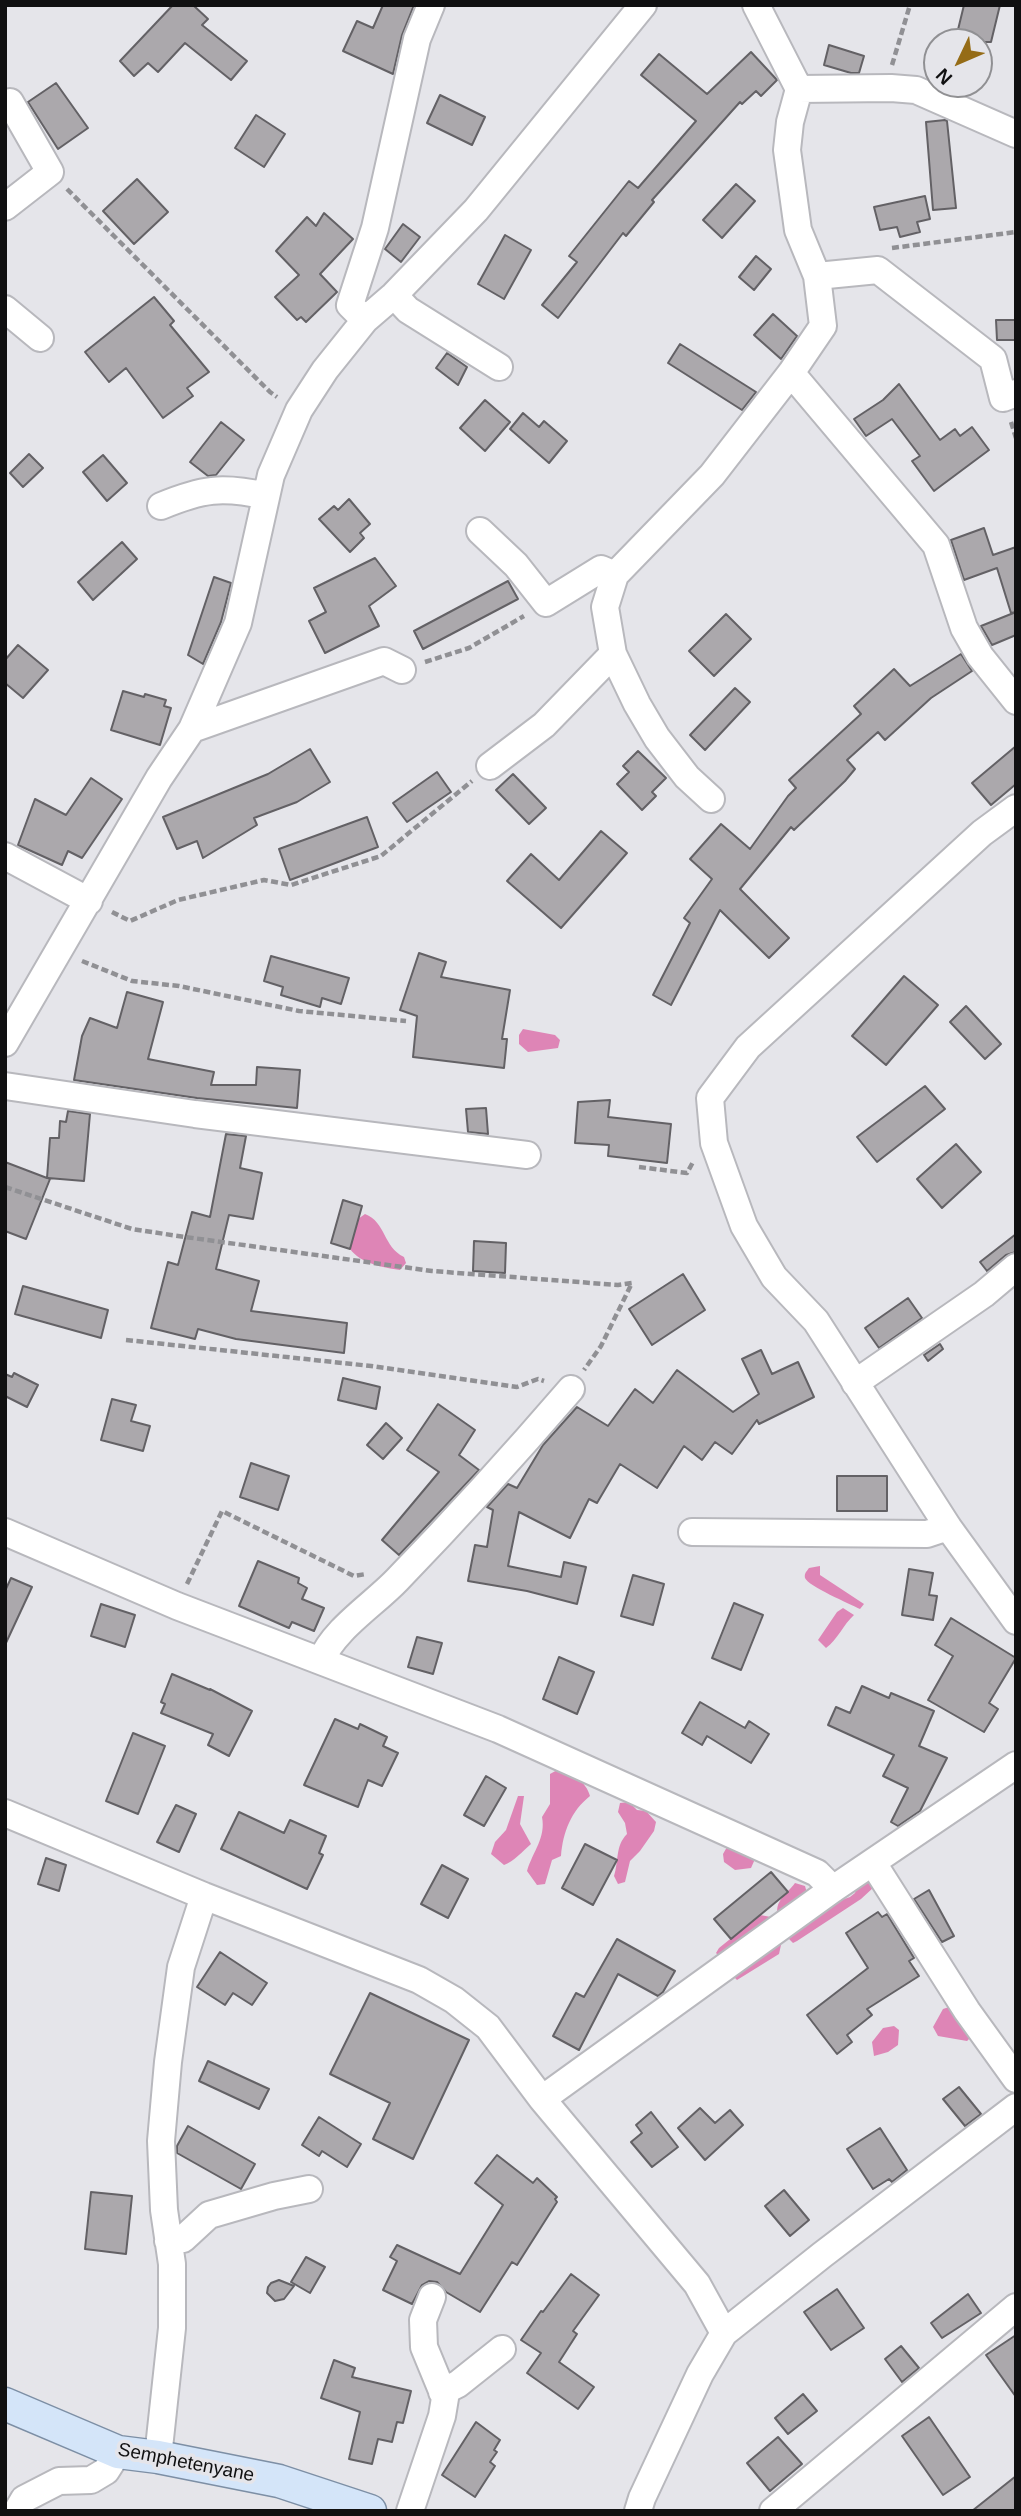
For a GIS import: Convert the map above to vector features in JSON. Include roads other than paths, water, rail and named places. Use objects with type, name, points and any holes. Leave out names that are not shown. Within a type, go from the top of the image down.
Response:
[{"type":"main road","name":"Semphetenyane","points":[[5,2404],[118,2452],[158,2457],[279,2481],[370,2511]]},
{"type":"street","points":[[365,320],[350,305],[375,228],[417,39],[431,5]]},
{"type":"street","points":[[5,1043],[159,778],[192,729],[238,623],[271,475],[299,410],[325,369],[365,320],[394,295],[477,210],[643,5]]},
{"type":"street","points":[[711,799],[687,777],[657,738],[637,704],[613,654],[605,607],[615,575],[712,475],[791,373],[823,326],[817,276],[798,230],[787,150],[790,122],[799,89],[756,5]]},
{"type":"street","points":[[799,89],[916,90],[1016,134]]},
{"type":"street","points":[[5,207],[50,172],[10,102]]},
{"type":"street","points":[[817,276],[878,270],[993,359],[1003,398],[1016,393]]},
{"type":"street","points":[[394,295],[408,310],[499,367]]},
{"type":"street","points":[[5,309],[40,338]]},
{"type":"street","points":[[791,373],[936,545],[964,628],[980,656],[1016,701]]},
{"type":"street","points":[[161,506],[190,494],[209,491],[235,489],[266,496]]},
{"type":"street","points":[[480,531],[516,565],[546,603],[601,569],[615,575]]},
{"type":"street","points":[[489,766],[544,725],[613,654]]},
{"type":"street","points":[[192,729],[384,661],[402,670]]},
{"type":"street","points":[[1016,808],[982,833],[748,1047],[710,1098],[714,1143],[750,1237],[774,1277],[816,1321],[948,1527],[1016,1621]]},
{"type":"street","points":[[5,856],[89,901]]},
{"type":"street","points":[[5,1086],[194,1114],[527,1155]]},
{"type":"street","points":[[855,1383],[984,1294],[1016,1267]]},
{"type":"street","points":[[321,1661],[327,1647],[393,1584],[481,1493],[571,1389]]},
{"type":"street","points":[[692,1532],[927,1534],[948,1527]]},
{"type":"street","points":[[5,1532],[177,1606],[498,1730],[817,1872],[833,1889]]},
{"type":"street","points":[[542,2099],[833,1889],[1016,1765]]},
{"type":"street","points":[[5,1813],[204,1896],[419,1980],[454,2000],[488,2027],[542,2099],[697,2284],[724,2333]]},
{"type":"street","points":[[873,1863],[967,2011],[1016,2079]]},
{"type":"street","points":[[158,2457],[172,2328],[172,2264],[164,2210],[161,2141],[181,1967],[204,1896]]},
{"type":"street","points":[[638,2511],[694,2387],[724,2333],[1016,2107]]},
{"type":"street","points":[[168,2241],[183,2239],[209,2215],[309,2189]]},
{"type":"street","points":[[410,2511],[442,2416],[445,2398],[424,2347],[424,2320],[432,2297]]},
{"type":"street","points":[[773,2511],[1016,2307]]},
{"type":"street","points":[[442,2392],[458,2384],[502,2350]]},
{"type":"street","points":[[17,2511],[24,2498],[59,2481],[91,2480],[107,2471],[118,2452]]}]
